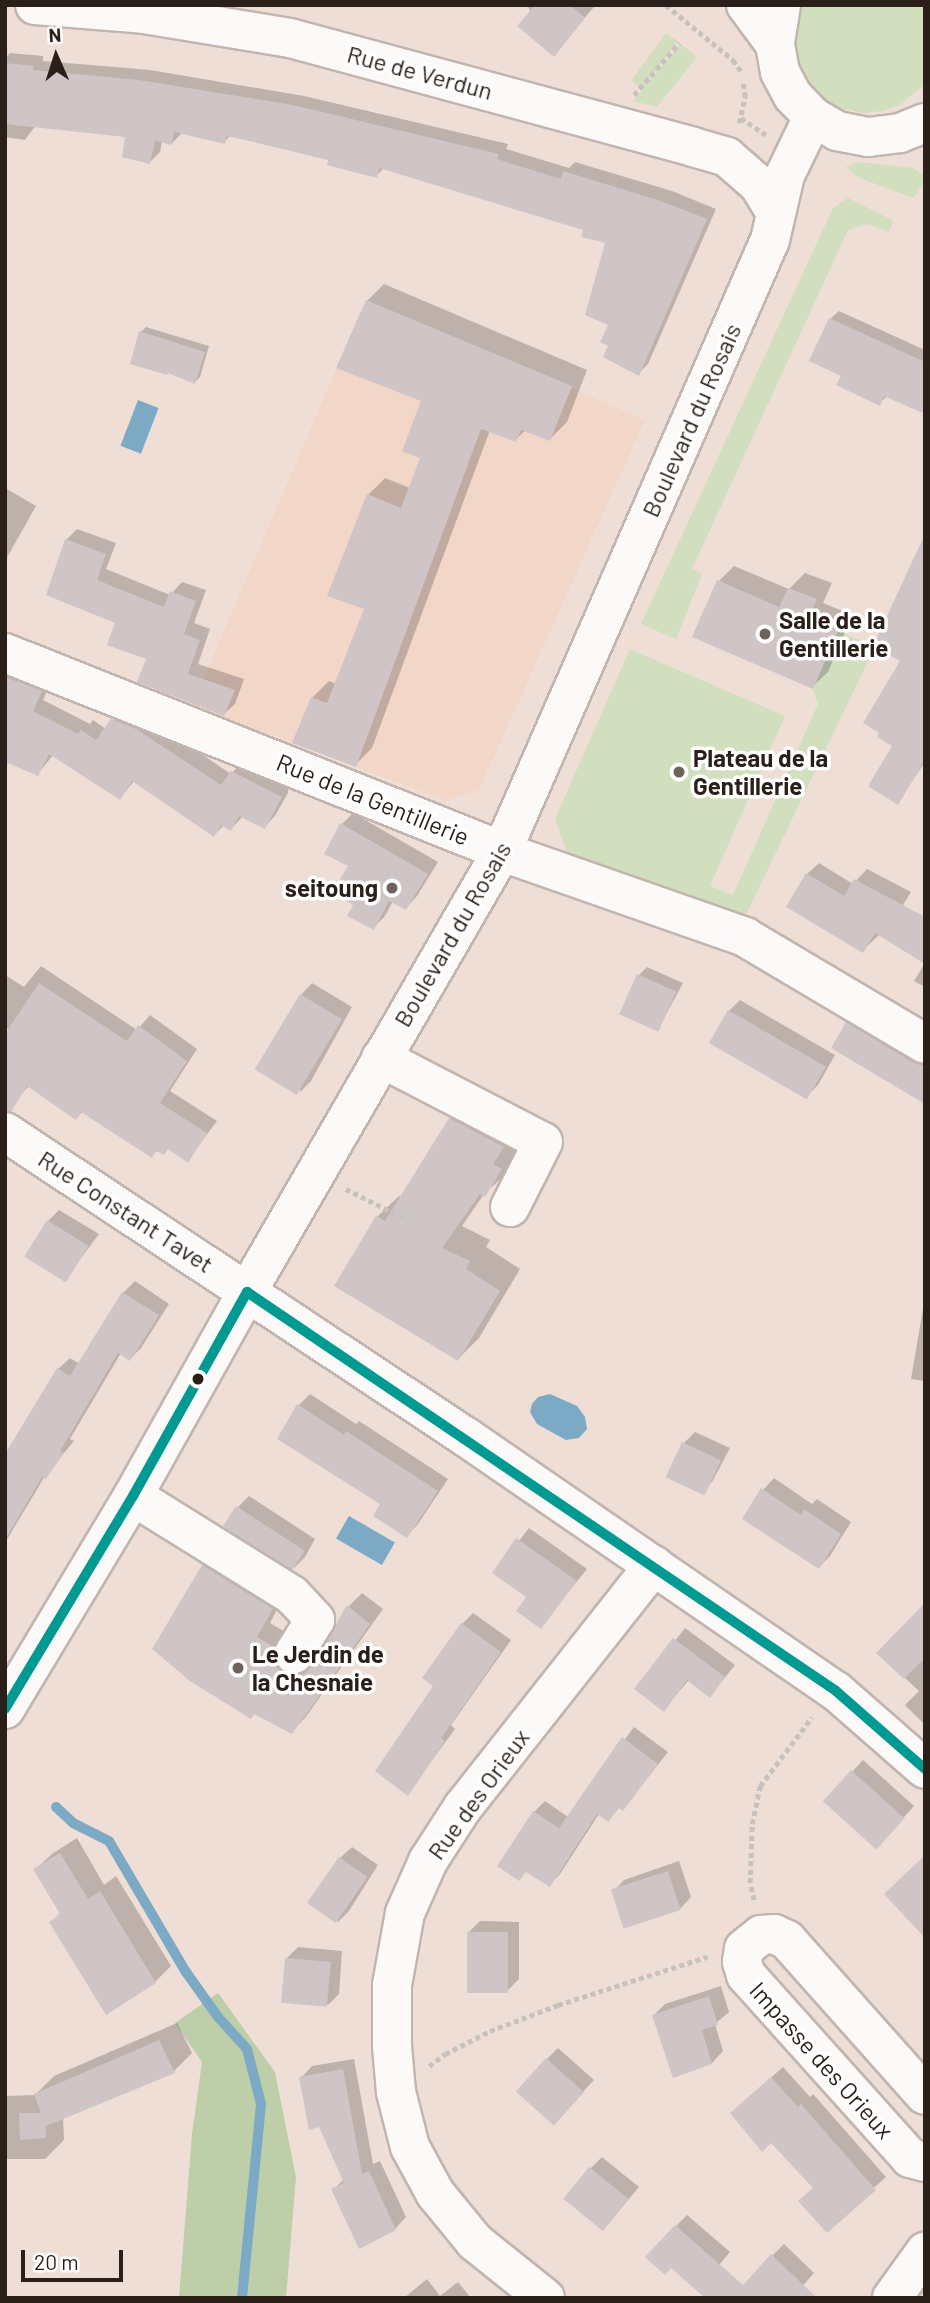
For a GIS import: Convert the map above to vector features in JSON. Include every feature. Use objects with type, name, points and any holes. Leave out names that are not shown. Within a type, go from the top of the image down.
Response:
[{"type":"street","name":"Rue de Verdun","points":[[35,5],[145,14],[290,38],[727,157],[759,186],[775,212]]},
{"type":"street","points":[[746,5],[775,44]]},
{"type":"street","points":[[781,5],[775,44],[780,72],[793,96],[813,117],[836,131],[868,137],[916,134]]},
{"type":"street","name":"Boulevard du Rosais","points":[[5,1709],[133,1496],[247,1292],[502,851],[765,253],[785,175],[813,117]]},
{"type":"street","name":"Rue de la Gentillerie","points":[[5,653],[502,851],[745,937],[925,1044]]},
{"type":"street","points":[[381,1058],[543,1142],[510,1207]]},
{"type":"street","name":"Rue Constant Tavet","points":[[5,1132],[654,1565],[836,1691],[925,1769]]},
{"type":"street","points":[[133,1496],[292,1595],[315,1620],[294,1654]]},
{"type":"street","name":"Rue des Orieux","points":[[545,2298],[475,2242],[435,2193],[410,2147],[396,2092],[392,1985],[405,1913],[428,1861],[463,1807],[654,1565]]},
{"type":"street","points":[[751,1948],[774,1934],[787,1940],[925,2095]]},
{"type":"street","name":"Impasse des Orieux","points":[[751,1948],[746,1975],[910,2158],[925,2162]]},
{"type":"street","points":[[892,2298],[925,2252]]},
{"type":"path","points":[[666,5],[741,70],[745,97],[727,157]]},
{"type":"path","points":[[630,100],[679,43]]},
{"type":"path","points":[[315,1174],[408,1220]]},
{"type":"path","points":[[396,2092],[445,2054],[490,2031],[558,2005],[706,1957],[751,1948],[750,1883],[755,1805],[760,1786],[836,1691]]},
{"type":"shaded area","points":[[366,300],[645,420],[480,788],[447,801],[192,705]]},
{"type":"green space","points":[[803,5],[925,5],[925,84],[900,105],[882,111],[863,113],[844,109],[827,101],[801,73],[795,55],[794,36]]},
{"type":"green space","points":[[666,33],[677,41],[643,89],[631,81]]},
{"type":"green space","points":[[681,44],[697,57],[657,107],[633,101]]},
{"type":"green space","points":[[858,162],[913,168],[925,176],[925,182],[913,198],[857,177],[846,167]]},
{"type":"green space","points":[[848,198],[890,219],[893,222],[889,232],[867,224],[848,230],[692,569],[702,574],[676,639],[641,624],[833,208]]},
{"type":"green space","name":"Plateau de la Gentillerie","points":[[838,631],[875,647],[743,921],[568,855],[555,819],[630,649],[785,716],[710,886],[733,895],[818,704],[813,689]]},
{"type":"green space","points":[[218,1993],[275,2072],[296,2177],[286,2298],[179,2298],[192,2134],[202,2062],[175,2023]]},
{"type":"water","points":[[138,400],[159,408],[141,454],[120,446]]},
{"type":"water","points":[[550,1394],[577,1406],[585,1417],[587,1429],[579,1438],[566,1440],[537,1424],[530,1412],[532,1404],[538,1397]]},
{"type":"water","points":[[349,1516],[395,1542],[382,1565],[336,1539]]},
{"type":"building","points":[[535,5],[570,5],[585,18],[554,57],[517,26]]},
{"type":"building","points":[[5,63],[34,66],[33,70],[139,80],[293,105],[499,154],[497,159],[561,179],[563,171],[661,201],[707,219],[639,376],[603,357],[608,346],[600,342],[608,325],[585,315],[605,243],[581,237],[583,230],[379,168],[377,178],[327,165],[328,160],[226,136],[225,144],[174,132],[172,145],[155,141],[150,164],[122,157],[125,137],[5,124]]},
{"type":"building","points":[[366,300],[572,386],[550,441],[521,430],[516,442],[481,429],[356,767],[292,743],[311,697],[327,703],[364,609],[327,596],[367,494],[401,508],[420,458],[402,451],[421,401],[336,368]]},
{"type":"building","points":[[829,318],[925,362],[925,414],[884,396],[880,406],[836,385],[841,376],[809,361]]},
{"type":"building","points":[[139,331],[205,352],[195,384],[168,373],[167,375],[130,364]]},
{"type":"building","points":[[925,534],[925,760],[898,805],[868,786],[892,746],[877,737],[879,733],[863,723],[900,661],[873,646]]},
{"type":"building","points":[[65,539],[106,554],[97,580],[164,607],[170,591],[196,601],[184,634],[200,640],[188,674],[235,690],[224,716],[137,682],[146,659],[107,645],[115,623],[46,595]]},
{"type":"building","name":"Salle de la Gentillerie","points":[[717,580],[779,607],[788,588],[817,599],[808,618],[838,631],[813,689],[692,637]]},
{"type":"building","points":[[5,677],[42,691],[33,711],[78,734],[81,730],[96,740],[111,719],[136,729],[221,785],[231,771],[282,797],[265,829],[239,816],[231,831],[221,825],[214,837],[132,781],[120,800],[49,754],[38,776],[8,763],[5,770]]},
{"type":"building","points":[[340,823],[428,874],[406,910],[389,901],[374,930],[347,916],[353,905],[332,892],[348,866],[324,854]]},
{"type":"building","points":[[806,873],[844,896],[854,879],[925,917],[925,964],[875,933],[863,953],[786,907]]},
{"type":"building","points":[[637,974],[676,991],[658,1032],[619,1014]]},
{"type":"building","points":[[39,983],[127,1041],[138,1025],[187,1061],[160,1103],[207,1133],[188,1163],[168,1149],[164,1155],[156,1151],[152,1158],[81,1112],[76,1120],[27,1086],[11,1112],[5,1110],[5,1034]]},
{"type":"building","points":[[300,994],[342,1019],[297,1095],[255,1069]]},
{"type":"building","points":[[728,1010],[826,1066],[807,1099],[709,1043]]},
{"type":"building","points":[[846,1022],[914,1063],[925,1066],[925,1104],[831,1048]]},
{"type":"building","points":[[449,1118],[504,1147],[493,1164],[502,1169],[485,1197],[480,1194],[442,1248],[470,1261],[466,1269],[500,1291],[458,1361],[334,1286],[376,1216],[385,1221]]},
{"type":"building","points":[[47,1220],[89,1246],[66,1282],[24,1256]]},
{"type":"building","points":[[122,1292],[159,1315],[130,1361],[118,1353],[60,1451],[64,1453],[46,1479],[42,1477],[5,1540],[5,1454],[57,1368],[70,1376]]},
{"type":"building","points":[[297,1404],[344,1435],[346,1431],[438,1491],[407,1538],[373,1516],[380,1504],[277,1439]]},
{"type":"building","points":[[682,1442],[721,1460],[704,1496],[666,1477]]},
{"type":"building","points":[[761,1488],[801,1515],[804,1509],[841,1534],[819,1569],[742,1519]]},
{"type":"building","points":[[236,1506],[305,1551],[292,1571],[223,1526]]},
{"type":"building","points":[[516,1538],[577,1581],[541,1629],[516,1611],[526,1597],[492,1573]]},
{"type":"building","name":"Le Jerdin de la Chesnaie","points":[[202,1565],[273,1609],[257,1637],[274,1647],[274,1664],[283,1673],[294,1676],[304,1674],[312,1666],[347,1605],[370,1624],[292,1734],[254,1714],[251,1719],[190,1681],[152,1649]]},
{"type":"building","points":[[925,1603],[925,1658],[904,1679],[876,1653]]},
{"type":"building","points":[[461,1623],[501,1652],[441,1738],[445,1741],[408,1796],[375,1771],[433,1686],[422,1678]]},
{"type":"building","points":[[673,1638],[725,1677],[710,1698],[687,1680],[664,1712],[634,1689]]},
{"type":"building","points":[[622,1737],[658,1764],[623,1811],[619,1808],[608,1822],[597,1814],[550,1887],[526,1872],[519,1881],[497,1866],[533,1811],[559,1828]]},
{"type":"building","points":[[851,1770],[905,1818],[876,1849],[823,1801]]},
{"type":"building","points":[[60,1853],[88,1899],[100,1891],[156,1983],[106,2015],[49,1922],[60,1914],[33,1869]]},
{"type":"building","points":[[925,1855],[925,1938],[884,1894]]},
{"type":"building","points":[[339,1857],[368,1877],[336,1923],[307,1903]]},
{"type":"building","points":[[668,1871],[681,1910],[624,1929],[611,1890]]},
{"type":"building","points":[[467,1932],[508,1932],[508,1993],[467,1993]]},
{"type":"building","points":[[285,1958],[331,1962],[327,2007],[281,2003]]},
{"type":"building","points":[[709,1996],[718,2025],[702,2030],[712,2064],[673,2078],[652,2015]]},
{"type":"building","points":[[159,2040],[175,2073],[46,2126],[46,2138],[20,2140],[19,2113],[41,2113],[34,2094]]},
{"type":"building","points":[[546,2058],[584,2092],[554,2126],[516,2091]]},
{"type":"building","points":[[343,2069],[362,2174],[369,2171],[396,2230],[359,2249],[331,2189],[344,2183],[319,2127],[309,2130],[299,2077]]},
{"type":"building","points":[[771,2077],[798,2107],[801,2104],[876,2190],[827,2233],[798,2201],[813,2188],[771,2143],[762,2152],[730,2113]]},
{"type":"building","points":[[589,2167],[629,2199],[603,2231],[563,2199]]},
{"type":"building","points":[[675,2225],[743,2285],[771,2254],[817,2298],[705,2298],[671,2268],[665,2275],[645,2257]]},
{"type":"waterway","points":[[56,1807],[73,1823],[109,1841],[186,1972],[218,2017],[247,2049],[261,2104],[242,2298]]},
{"type":"transit line","points":[[247,1292],[836,1691],[925,1769]]},
{"type":"transit line","points":[[5,1709],[133,1496],[247,1292]]},
{"type":"place","name":"Salle de la Gentillerie","points":[[765,634]]},
{"type":"place","name":"Plateau de la Gentillerie","points":[[679,772]]},
{"type":"place","name":"seitoung","points":[[392,888]]},
{"type":"place","name":"Le Jerdin de la Chesnaie","points":[[238,1668]]}]
